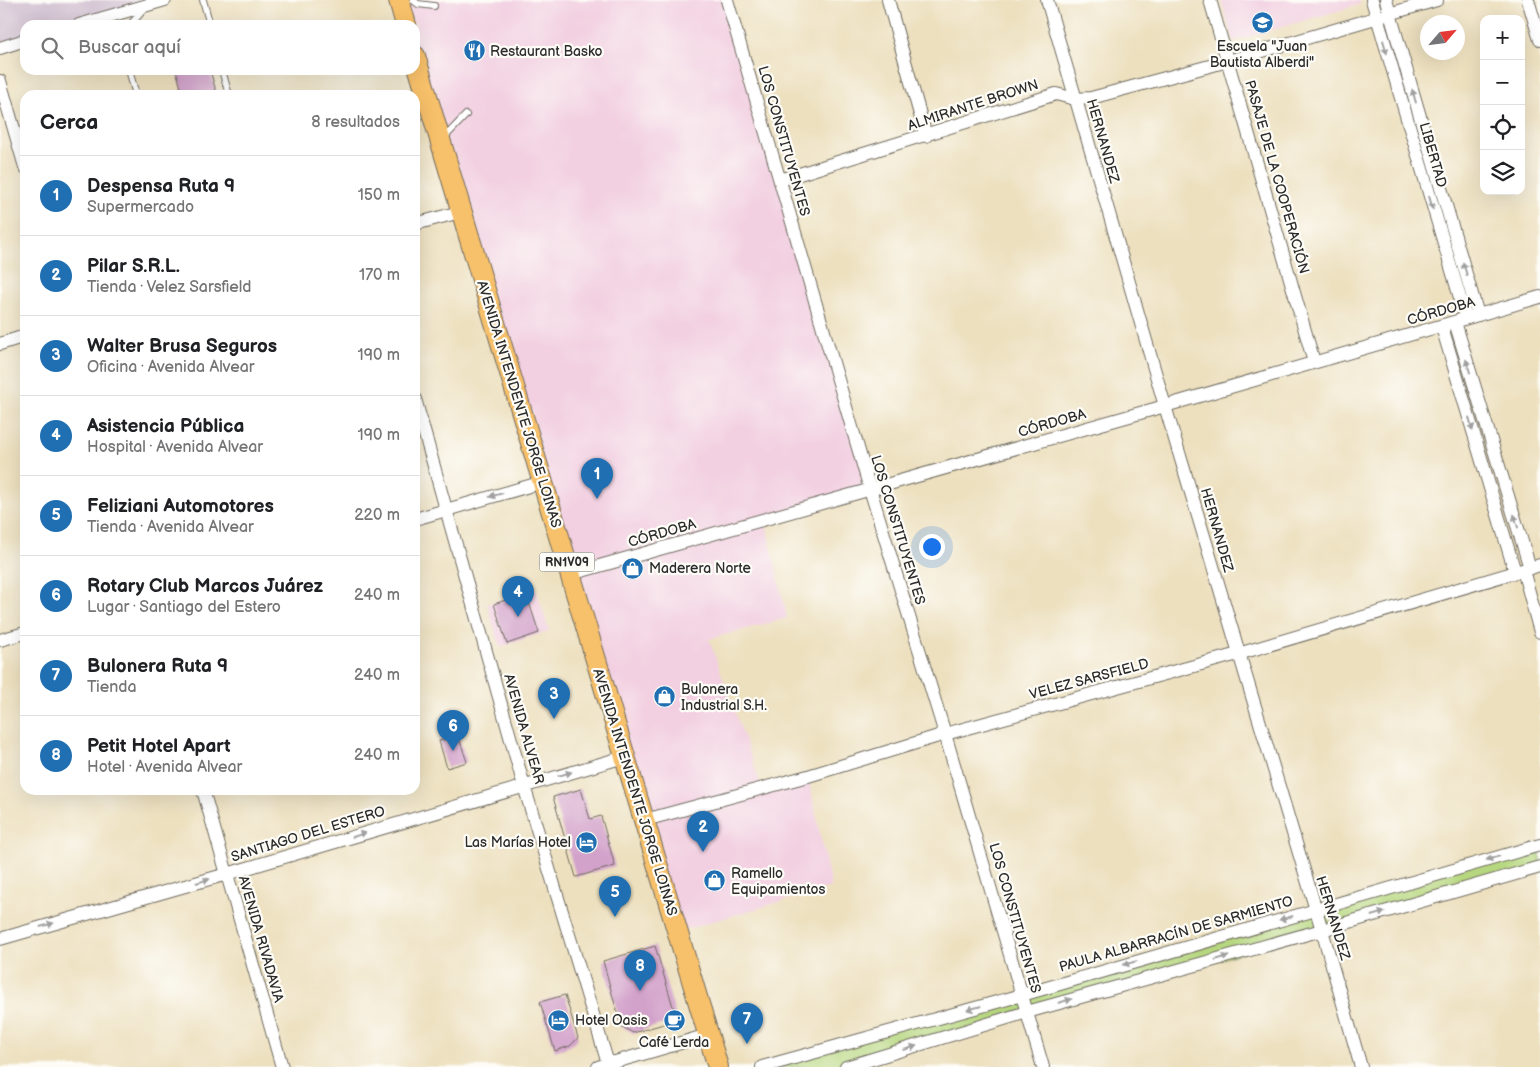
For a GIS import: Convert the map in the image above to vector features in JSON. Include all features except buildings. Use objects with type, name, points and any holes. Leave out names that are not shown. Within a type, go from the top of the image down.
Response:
[{"type":"main road","points":[[399,0],[405,20]]},
{"type":"main road","name":"AVENIDA INTENDENTE JORGE LOINAS","points":[[420,73],[460,212],[571,574],[624,757],[645,820],[718,1067]]},
{"type":"street","points":[[96,20],[165,0]]},
{"type":"street","name":"LOS CONSTITUYENTES","points":[[727,0],[870,489],[945,734],[1043,1067]]},
{"type":"street","points":[[888,0],[926,136]]},
{"type":"street","name":"HERNANDEZ","points":[[1047,0],[1361,1067]]},
{"type":"street","name":"PASAJE DE LA COOPERACIÓN","points":[[1210,0],[1314,362]]},
{"type":"street","name":"LIBERTAD","points":[[1372,0],[1527,569],[1540,632]]},
{"type":"street","name":"LIBERTAD","points":[[1386,0],[1478,315]]},
{"type":"street","name":"ALMIRANTE BROWN","points":[[780,180],[1056,94],[1075,98],[1091,98],[1228,61],[1437,0]]},
{"type":"street","points":[[1528,0],[1540,40]]},
{"type":"street","points":[[0,48],[20,42]]},
{"type":"street","points":[[0,81],[20,150]]},
{"type":"street","points":[[420,223],[460,212]]},
{"type":"street","name":"CÓRDOBA","points":[[571,574],[1442,327],[1540,297]]},
{"type":"street","name":"LIBERTAD","points":[[1442,327],[1527,569]]},
{"type":"street","points":[[0,344],[20,338]]},
{"type":"street","name":"AVENIDA ALVEAR","points":[[420,417],[605,1066]]},
{"type":"street","points":[[420,518],[543,482]]},
{"type":"street","name":"VELEZ SARSFIELD","points":[[645,820],[808,776],[945,734],[1238,654],[1527,569]]},
{"type":"street","points":[[0,640],[20,634]]},
{"type":"street","name":"SANTIAGO DEL ESTERO","points":[[0,939],[624,757]]},
{"type":"street","name":"AVENIDA RIVADAVIA","points":[[204,795],[282,1067]]},
{"type":"street","name":"PAULA ALBARRACÍN DE SARMIENTO","points":[[762,1067],[780,1064],[1540,845]]},
{"type":"street","points":[[846,1067],[1027,1012],[1540,867]]},
{"type":"street","points":[[605,1066],[708,1035]]},
{"type":"lane","points":[[203,0],[209,20]]},
{"type":"lane","points":[[413,0],[418,4],[434,6]]},
{"type":"lane","points":[[134,20],[148,5]]},
{"type":"lane","points":[[130,75],[135,90]]},
{"type":"lane","points":[[223,75],[228,90]]},
{"type":"lane","points":[[440,143],[466,115]]},
{"type":"shaded area","points":[[0,0],[165,0],[96,20],[20,20],[20,42],[0,48]]},
{"type":"shaded area","points":[[399,0],[727,0],[870,489],[765,519],[787,618],[709,639],[762,788],[808,776],[831,887],[676,932],[420,73],[420,20],[412,20]]},
{"type":"shaded area","name":"Escuela \"Juan Bautista Alberdi\"","points":[[1221,0],[1360,0],[1358,5],[1233,41]]},
{"type":"shaded area","points":[[536,588],[549,631],[500,647],[487,604]]},
{"type":"green space","points":[[1540,845],[1540,867],[846,1067],[762,1067]]},
{"type":"place","name":"Escuela \"Juan Bautista Alberdi\"","points":[[1262,23]]},
{"type":"place","name":"Restaurant Basko","points":[[474,51]]},
{"type":"place","name":"Despensa Ruta 9","points":[[597,499]]},
{"type":"place","name":"Maderera Norte","points":[[633,568]]},
{"type":"place","name":"Asistencia Pública","points":[[518,617]]},
{"type":"place","name":"Bulonera Industrial S.H.","points":[[665,697]]},
{"type":"place","name":"Walter Brusa Seguros","points":[[554,719]]},
{"type":"place","name":"Rotary Club Marcos Juárez","points":[[453,751]]},
{"type":"place","name":"Las Marías Hotel","points":[[587,842]]},
{"type":"place","name":"Pilar S.R.L.","points":[[703,852]]},
{"type":"place","name":"Ramello Equipamientos","points":[[715,881]]},
{"type":"place","name":"Feliziani Automotores","points":[[615,917]]},
{"type":"place","name":"Petit Hotel Apart","points":[[640,991]]},
{"type":"place","name":"Hotel Oasis","points":[[559,1020]]},
{"type":"place","name":"Café Lerda","points":[[674,1020]]},
{"type":"place","name":"Bulonera Ruta 9","points":[[747,1044]]}]
